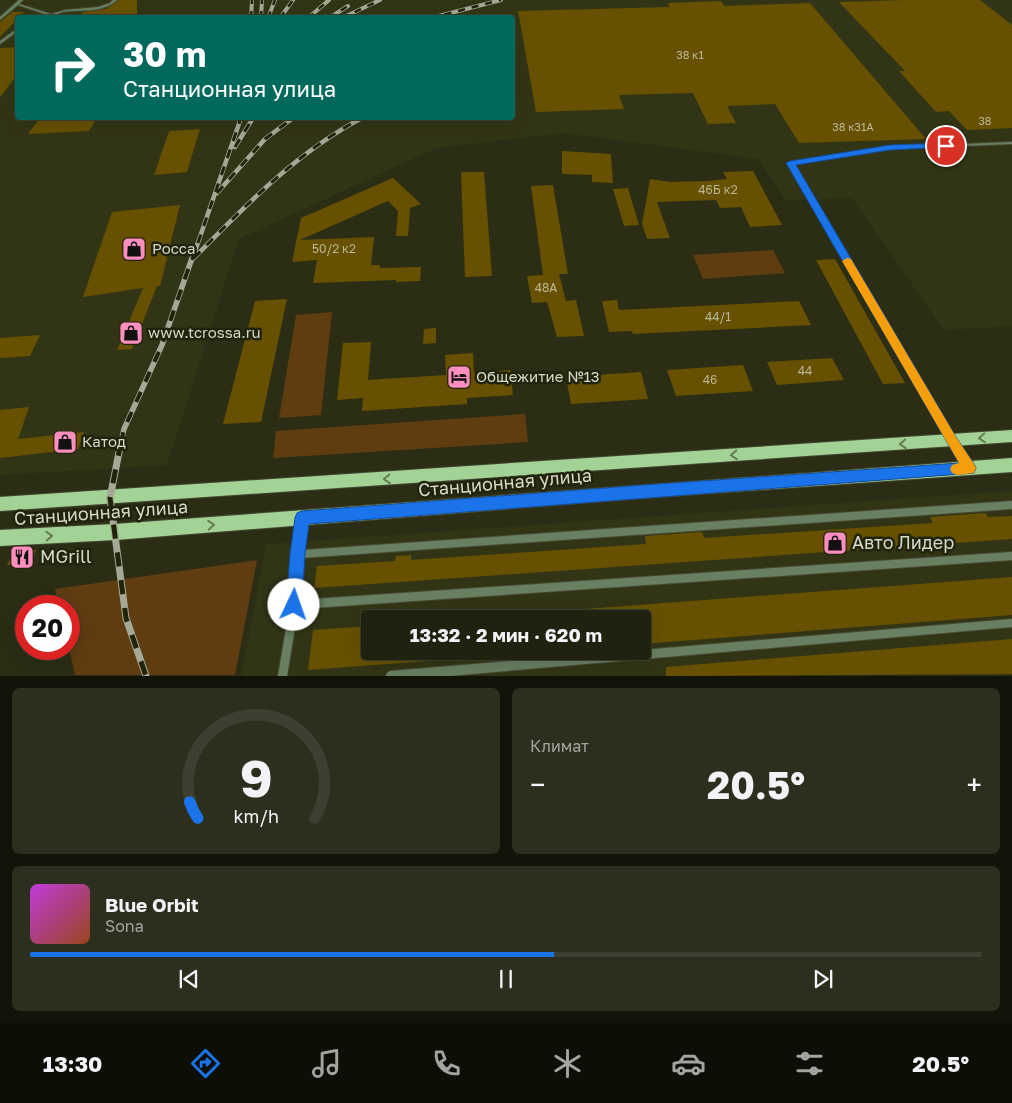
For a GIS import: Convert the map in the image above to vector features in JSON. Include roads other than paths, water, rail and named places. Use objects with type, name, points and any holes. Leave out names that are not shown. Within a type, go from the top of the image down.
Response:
[{"type":"main road","name":"Станционная улица","points":[[0,504],[1012,436]]},
{"type":"main road","name":"Станционная улица","points":[[0,538],[1012,466]]},
{"type":"lane","points":[[0,19],[21,0]]},
{"type":"lane","points":[[17,4],[51,15],[64,11],[88,10],[112,4],[115,0]]},
{"type":"lane","points":[[0,43],[15,31]]},
{"type":"lane","points":[[970,468],[951,440],[790,163],[890,148],[1012,143]]},
{"type":"lane","points":[[297,554],[1012,506]]},
{"type":"lane","points":[[282,676],[294,605],[297,554],[302,518]]},
{"type":"lane","points":[[294,605],[1012,556]]},
{"type":"lane","points":[[390,676],[1012,623]]},
{"type":"railway","points":[[251,15],[252,0]]},
{"type":"railway","points":[[261,15],[262,0]]},
{"type":"railway","points":[[269,15],[275,0]]},
{"type":"railway","points":[[282,15],[293,0]]},
{"type":"railway","points":[[312,15],[329,0]]},
{"type":"railway","points":[[348,15],[380,0]]},
{"type":"railway","points":[[443,15],[501,0]]},
{"type":"railway","points":[[334,15],[348,6]]},
{"type":"railway","points":[[192,260],[240,120]]},
{"type":"railway","points":[[235,147],[252,120]]},
{"type":"railway","points":[[217,193],[265,139],[290,120]]},
{"type":"railway","points":[[194,258],[273,181],[316,147],[359,120]]},
{"type":"railway","points":[[121,443],[124,429],[162,345],[192,258]]},
{"type":"railway","points":[[121,442],[110,498],[126,618],[146,676]]},
{"type":"place","name":"Росса","points":[[134,249]]},
{"type":"place","name":"www.tcrossa.ru","points":[[131,333]]},
{"type":"place","name":"Общежитие №13","points":[[459,377]]},
{"type":"place","name":"Катод","points":[[65,442]]},
{"type":"place","name":"Авто Лидер","points":[[835,543]]},
{"type":"place","name":"MGrill","points":[[22,557]]}]
